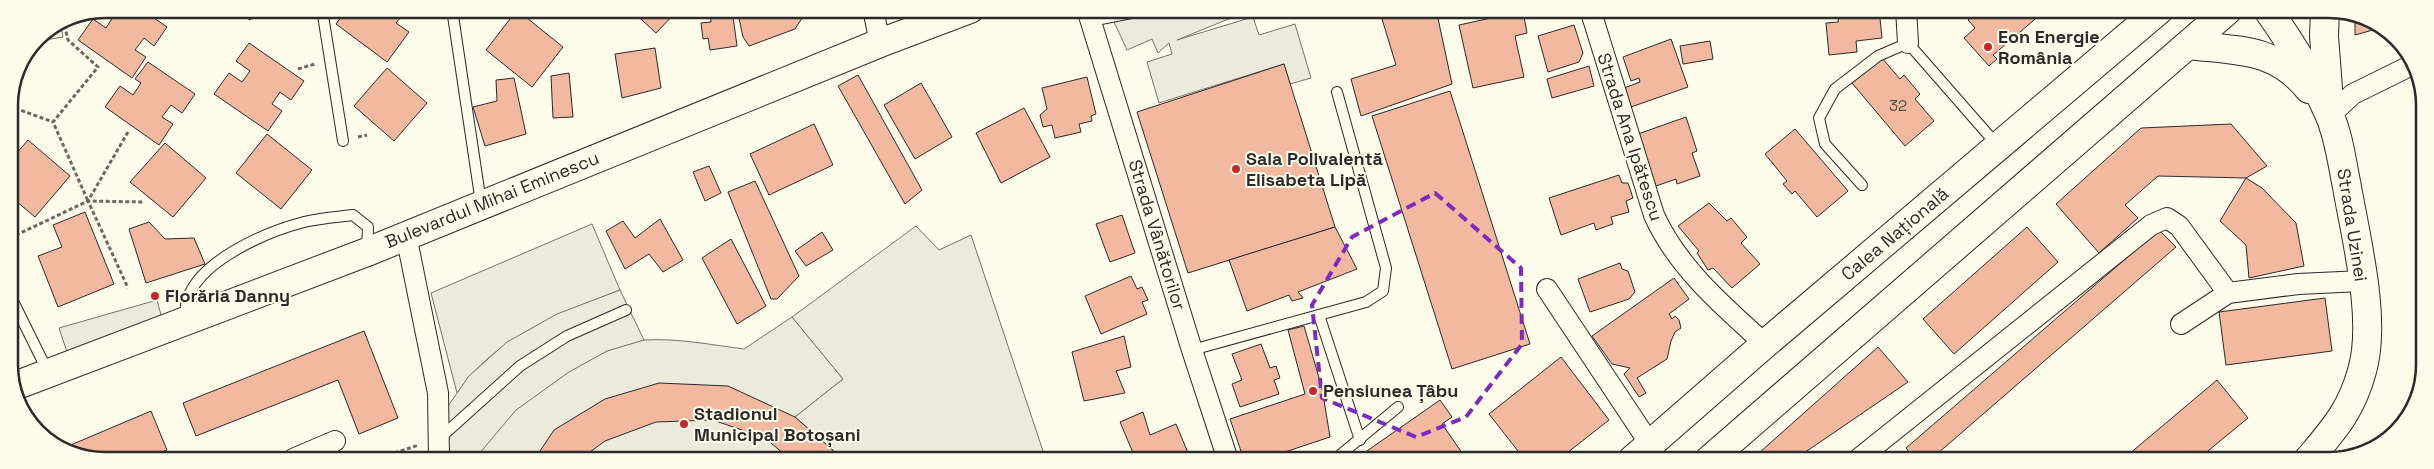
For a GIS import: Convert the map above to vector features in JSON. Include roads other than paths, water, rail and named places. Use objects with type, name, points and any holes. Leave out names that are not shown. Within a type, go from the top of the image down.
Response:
[{"type":"main road","name":"Bulevardul Mihai Eminescu","points":[[20,384],[367,252],[880,43],[946,18]]},
{"type":"main road","name":"Calea Națională","points":[[1641,452],[1765,344],[2150,18]]},
{"type":"main road","points":[[1718,452],[2219,18]]},
{"type":"main road","name":"Strada Uzinei","points":[[2274,18],[2302,59],[2330,115],[2342,160],[2362,281],[2366,338],[2363,369],[2353,399],[2340,424],[2321,452]]},
{"type":"main road","points":[[2325,18],[2324,36],[2330,115]]},
{"type":"main road","points":[[2188,45],[2248,52],[2272,58],[2288,67],[2301,79],[2330,115]]},
{"type":"street","points":[[875,18],[880,43]]},
{"type":"street","name":"Strada Vânătorilor","points":[[1090,18],[1225,452]]},
{"type":"street","name":"Strada Ana Ipătescu","points":[[1593,18],[1654,215],[1664,236],[1724,308],[1765,344]]},
{"type":"street","points":[[1906,18],[1908,43]]},
{"type":"street","points":[[2330,115],[2353,94],[2408,67]]},
{"type":"street","points":[[1867,452],[2151,225],[2167,218],[2178,226],[2228,293]]},
{"type":"street","points":[[406,235],[438,393],[439,452]]},
{"type":"street","points":[[2180,324],[2228,293],[2298,284],[2362,281]]},
{"type":"street","points":[[1546,289],[1641,452]]},
{"type":"street","points":[[311,452],[335,441]]},
{"type":"lane","points":[[323,18],[343,141]]},
{"type":"lane","points":[[453,18],[482,204]]},
{"type":"lane","points":[[1862,185],[1826,144],[1819,118],[1835,89],[1878,56],[1908,43],[1999,147]]},
{"type":"lane","points":[[1192,350],[1366,302],[1383,291],[1386,268],[1337,92]]},
{"type":"lane","points":[[189,321],[185,306],[196,281],[220,260],[245,245],[304,222],[353,215],[368,227],[367,252]]},
{"type":"lane","points":[[18,310],[48,372]]},
{"type":"lane","points":[[439,438],[520,366],[567,336],[626,310]]},
{"type":"lane","points":[[1319,315],[1360,440]]},
{"type":"lane","points":[[1344,452],[1398,407]]},
{"type":"place","name":"Eon Energie România","points":[[1988,47]]},
{"type":"place","name":"Sala Polivalentă Elisabeta Lipă","points":[[1236,169]]},
{"type":"place","name":"Florăria Danny","points":[[155,296]]},
{"type":"place","name":"Pensiunea Țâbu","points":[[1313,391]]},
{"type":"place","name":"Stadionul Municipal Botoșani","points":[[684,424]]}]
